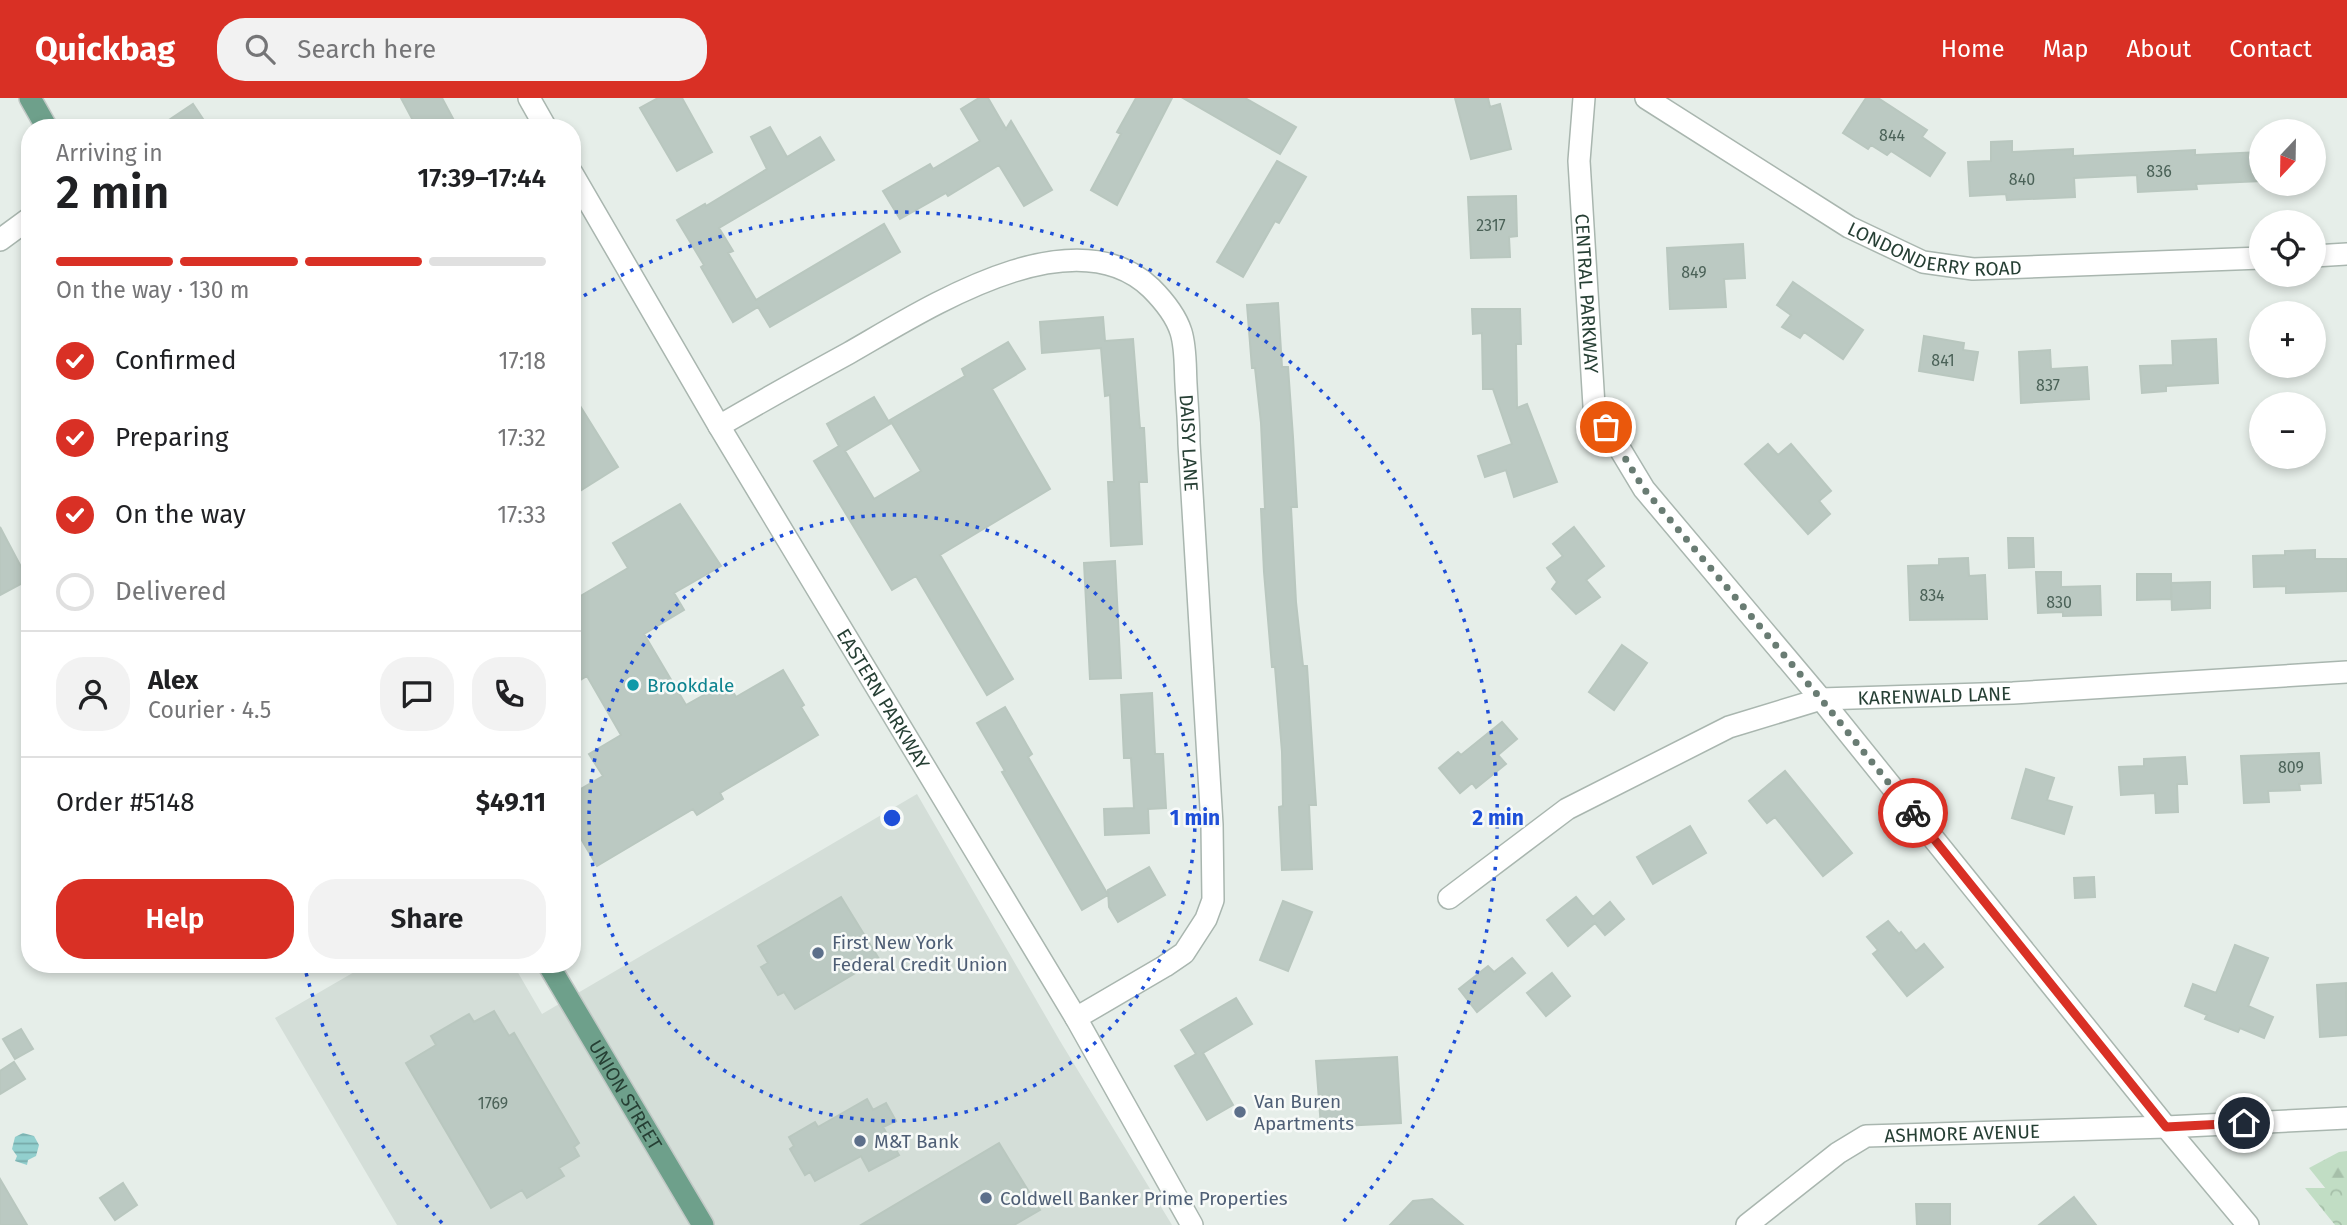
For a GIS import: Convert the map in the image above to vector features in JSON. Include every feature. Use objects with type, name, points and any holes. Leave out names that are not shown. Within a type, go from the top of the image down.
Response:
[{"type":"main road","points":[[30,98],[42,119]]},
{"type":"main road","name":"UNION STREET","points":[[553,973],[703,1225]]},
{"type":"street","points":[[528,98],[541,119]]},
{"type":"street","name":"CENTRAL PARKWAY","points":[[1584,98],[1579,161],[1594,406],[1644,489],[1821,699],[2248,1225]]},
{"type":"street","name":"LONDONDERRY ROAD","points":[[1646,98],[1849,227],[1923,262],[1973,270],[2249,258]]},
{"type":"street","name":"EASTERN PARKWAY","points":[[581,188],[719,426],[1076,1018],[1192,1225]]},
{"type":"street","points":[[0,240],[21,225]]},
{"type":"street","points":[[2326,255],[2347,254]]},
{"type":"street","name":"DAISY LANE","points":[[719,426],[935,304],[979,282],[1029,267],[1073,261],[1119,268],[1142,280],[1162,299],[1180,328],[1184,343],[1189,417],[1212,825],[1213,900],[1206,919],[1184,953],[1165,967],[1076,1018]]},
{"type":"street","name":"KARENWALD LANE","points":[[1449,898],[1567,809],[1728,727],[1821,699],[2013,693],[2347,671]]},
{"type":"street","name":"ASHMORE AVENUE","points":[[1747,1225],[1838,1153],[1866,1136],[2166,1127],[2347,1118]]},
{"type":"shaded area","points":[[917,794],[1060,1041],[1172,1225],[397,1225],[275,1018],[352,973],[518,973],[542,1014]]},
{"type":"green space","points":[[2347,1151],[2347,1215],[2309,1168],[2339,1152]]},
{"type":"green space","points":[[2305,1188],[2347,1188],[2347,1225],[2335,1225]]},
{"type":"water","points":[[23,1133],[34,1136],[39,1145],[36,1156],[28,1160],[27,1165],[15,1161],[17,1156],[12,1149],[15,1137]]},
{"type":"building","points":[[401,98],[442,98],[453,119],[412,119]]},
{"type":"building","points":[[658,98],[682,98],[712,152],[677,171],[640,108]]},
{"type":"building","points":[[979,98],[988,98],[1006,129],[1011,121],[1052,190],[1024,206],[999,165],[948,196],[946,193],[900,219],[883,191],[930,164],[933,169],[980,141],[961,109]]},
{"type":"building","points":[[1136,98],[1172,98],[1117,205],[1091,190],[1121,134],[1117,132]]},
{"type":"building","points":[[1183,98],[1245,98],[1296,127],[1280,154]]},
{"type":"building","points":[[1455,98],[1488,98],[1490,107],[1500,104],[1511,149],[1471,159]]},
{"type":"building","points":[[1866,98],[1878,98],[1927,130],[1922,137],[1945,153],[1930,176],[1891,151],[1887,155],[1871,145],[1868,149],[1843,133]]},
{"type":"building","points":[[193,104],[203,119],[170,119]]},
{"type":"building","points":[[770,127],[787,157],[820,137],[834,160],[719,228],[733,251],[728,253],[756,300],[884,224],[900,252],[770,327],[758,307],[733,322],[677,220],[705,204],[706,206],[767,169],[751,137]]},
{"type":"building","points":[[2012,141],[2012,152],[2073,149],[2073,156],[2195,150],[2195,155],[2249,153],[2249,182],[2196,184],[2197,189],[2138,192],[2137,175],[2074,178],[2075,197],[2007,200],[2006,194],[1970,196],[1968,162],[1991,161],[1991,142]]},
{"type":"building","points":[[1277,161],[1306,177],[1279,223],[1275,221],[1243,277],[1217,262]]},
{"type":"building","points":[[1516,196],[1517,236],[1509,237],[1510,257],[1471,258],[1468,197]]},
{"type":"building","points":[[1743,244],[1745,278],[1724,279],[1726,307],[1670,309],[1667,248]]},
{"type":"building","points":[[1793,282],[1863,330],[1843,359],[1804,332],[1800,338],[1782,327],[1791,315],[1777,305]]},
{"type":"building","points":[[1278,303],[1282,367],[1288,367],[1297,507],[1291,507],[1296,602],[1303,666],[1307,666],[1316,805],[1309,805],[1312,869],[1282,870],[1279,807],[1283,806],[1282,752],[1264,572],[1261,509],[1265,509],[1261,423],[1255,368],[1252,368],[1247,305]]},
{"type":"building","points":[[1472,309],[1520,309],[1521,344],[1516,344],[1517,408],[1527,404],[1557,482],[1514,497],[1506,470],[1485,477],[1478,456],[1512,444],[1493,389],[1483,389],[1482,333],[1473,334]]},
{"type":"building","points":[[1103,317],[1105,341],[1133,339],[1140,428],[1144,428],[1147,482],[1139,482],[1142,544],[1111,546],[1108,482],[1114,482],[1110,395],[1105,396],[1101,348],[1042,353],[1040,322]]},
{"type":"building","points":[[1924,336],[1964,343],[1963,350],[1978,352],[1973,380],[1919,371]]},
{"type":"building","points":[[2216,339],[2218,383],[2166,386],[2166,391],[2142,393],[2140,366],[2173,365],[2172,341]]},
{"type":"building","points":[[1008,342],[1025,369],[992,389],[1050,489],[940,555],[1013,679],[987,695],[916,576],[892,590],[814,461],[839,446],[827,424],[874,397],[890,424],[845,451],[874,499],[921,471],[890,420],[965,376],[962,369]]},
{"type":"building","points":[[2050,350],[2051,369],[2087,367],[2089,399],[2021,403],[2019,352]]},
{"type":"building","points":[[581,407],[618,467],[581,490]]},
{"type":"building","points":[[1768,444],[1778,455],[1791,444],[1831,491],[1819,501],[1830,514],[1808,534],[1745,464]]},
{"type":"building","name":"Brookdale","points":[[680,504],[721,566],[674,593],[684,610],[644,634],[686,705],[727,682],[736,697],[783,670],[818,735],[720,793],[723,799],[697,815],[693,809],[597,866],[581,839],[581,789],[603,776],[589,754],[621,735],[587,676],[581,680],[581,596],[628,568],[613,543]]},
{"type":"building","points":[[0,527],[21,567],[21,584],[0,595]]},
{"type":"building","points":[[1574,527],[1604,566],[1586,580],[1600,597],[1576,614],[1552,589],[1557,582],[1547,568],[1563,556],[1553,544]]},
{"type":"building","points":[[2008,538],[2033,538],[2034,567],[2009,568]]},
{"type":"building","points":[[2315,550],[2315,559],[2347,559],[2347,591],[2286,593],[2286,586],[2254,587],[2253,556]]},
{"type":"building","points":[[1968,558],[1969,576],[1985,575],[1987,619],[1910,620],[1908,566],[1939,565],[1939,559]]},
{"type":"building","points":[[1115,561],[1121,678],[1090,679],[1084,563]]},
{"type":"building","points":[[2036,572],[2061,572],[2061,587],[2100,586],[2101,615],[2063,616],[2063,612],[2038,613]]},
{"type":"building","points":[[2137,574],[2171,574],[2171,599],[2137,600]]},
{"type":"building","points":[[2210,582],[2210,608],[2172,610],[2171,583]]},
{"type":"building","points":[[1622,645],[1647,663],[1614,710],[1589,692]]},
{"type":"building","points":[[1152,693],[1155,754],[1163,754],[1166,808],[1148,809],[1149,833],[1105,835],[1104,809],[1134,808],[1131,758],[1124,758],[1121,695]]},
{"type":"building","points":[[1005,707],[1032,754],[1028,757],[1108,895],[1082,910],[1002,772],[1005,771],[977,723]]},
{"type":"building","points":[[1502,722],[1517,739],[1498,755],[1506,764],[1476,788],[1472,783],[1460,793],[1439,768],[1458,752],[1461,755]]},
{"type":"building","points":[[2319,753],[2321,783],[2299,784],[2300,790],[2268,791],[2269,802],[2244,803],[2241,756]]},
{"type":"building","points":[[2185,757],[2187,784],[2177,784],[2178,812],[2156,813],[2155,793],[2121,795],[2119,767],[2144,766],[2144,759]]},
{"type":"building","points":[[2026,769],[2054,778],[2047,800],[2072,807],[2064,834],[2012,818]]},
{"type":"building","points":[[1785,771],[1852,853],[1823,876],[1775,817],[1767,823],[1749,801]]},
{"type":"building","points":[[1690,826],[1706,853],[1653,884],[1637,857]]},
{"type":"building","points":[[1149,867],[1165,895],[1118,922],[1109,907],[1108,890]]},
{"type":"building","points":[[2094,877],[2095,897],[2075,898],[2074,878]]},
{"type":"building","name":"First New York Federal Credit Union","points":[[841,897],[879,959],[795,1009],[784,992],[778,995],[761,967],[768,963],[758,946]]},
{"type":"building","points":[[1576,897],[1593,917],[1610,902],[1624,919],[1605,935],[1595,923],[1568,946],[1547,920]]},
{"type":"building","points":[[1283,901],[1312,912],[1288,971],[1260,960]]},
{"type":"building","points":[[1888,921],[1916,951],[1924,944],[1943,967],[1907,996],[1873,954],[1878,950],[1867,937]]},
{"type":"building","points":[[2235,945],[2268,958],[2248,1006],[2273,1017],[2264,1038],[2240,1028],[2238,1032],[2205,1019],[2207,1015],[2185,1006],[2193,984],[2216,993]]},
{"type":"building","points":[[1512,958],[1525,973],[1477,1012],[1459,989],[1488,966],[1494,972]]},
{"type":"building","points":[[1552,973],[1570,996],[1546,1016],[1527,993]]},
{"type":"building","points":[[2346,983],[2347,1035],[2320,1037],[2317,985]]},
{"type":"building","points":[[1236,998],[1252,1024],[1203,1053],[1233,1105],[1207,1120],[1175,1066],[1196,1054],[1181,1030]]},
{"type":"building","points":[[494,1011],[509,1036],[514,1033],[579,1143],[574,1147],[579,1156],[559,1168],[564,1176],[527,1198],[522,1190],[491,1208],[406,1063],[436,1045],[431,1036],[469,1014],[474,1022]]},
{"type":"building","points":[[21,1029],[33,1049],[15,1059],[3,1039]]},
{"type":"building","points":[[1397,1057],[1401,1123],[1321,1127],[1316,1061]]},
{"type":"building","points":[[14,1062],[25,1079],[0,1094],[0,1071]]},
{"type":"building","name":"M&T Bank","points":[[867,1099],[873,1110],[886,1103],[896,1121],[883,1127],[899,1155],[869,1171],[861,1156],[815,1181],[810,1172],[805,1175],[790,1149],[794,1146],[789,1137],[815,1122],[818,1127]]},
{"type":"building","points":[[999,1143],[1040,1210],[1014,1225],[861,1225]]},
{"type":"building","points":[[0,1179],[27,1225],[0,1225]]},
{"type":"building","points":[[123,1183],[137,1205],[115,1220],[100,1198]]},
{"type":"building","points":[[2074,1197],[2096,1225],[2039,1225]]},
{"type":"building","points":[[1432,1199],[1463,1225],[1390,1225],[1413,1201]]},
{"type":"building","points":[[1916,1204],[1950,1204],[1950,1225],[1917,1225]]},
{"type":"way so far","points":[[1606,427],[1644,489],[1913,813]]},
{"type":"place","name":"Brookdale","points":[[633,685]]},
{"type":"place","name":"First New York Federal Credit Union","points":[[818,953]]},
{"type":"place","name":"Van Buren Apartments","points":[[1240,1112]]},
{"type":"place","name":"M&T Bank","points":[[860,1141]]},
{"type":"place","name":"Coldwell Banker Prime Properties","points":[[986,1198]]},
{"type":"route","points":[[1913,813],[2166,1127],[2244,1123]]}]
